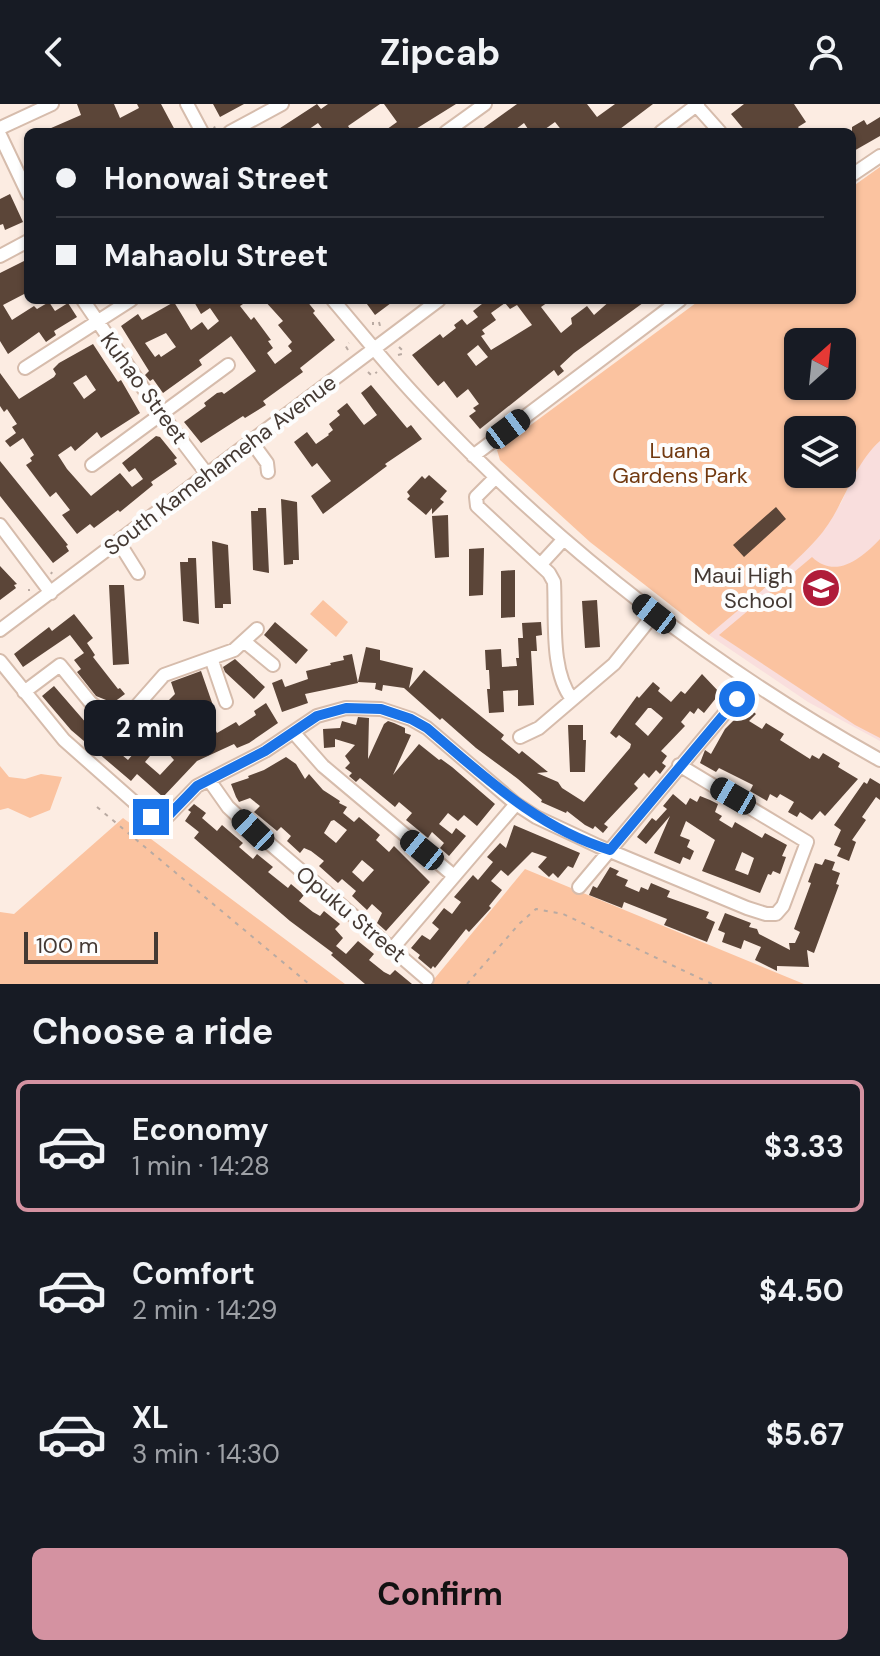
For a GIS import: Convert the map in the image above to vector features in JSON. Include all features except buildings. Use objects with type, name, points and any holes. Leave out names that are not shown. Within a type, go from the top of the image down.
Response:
[{"type":"street","points":[[0,128],[52,104]]},
{"type":"street","points":[[187,104],[200,128]]},
{"type":"street","points":[[237,128],[282,104]]},
{"type":"street","points":[[452,128],[485,104]]},
{"type":"street","points":[[666,128],[697,104],[717,128]]},
{"type":"street","points":[[0,135],[24,186]]},
{"type":"street","points":[[856,172],[880,156]]},
{"type":"street","points":[[0,256],[24,243]]},
{"type":"street","name":"Kuhao Street","points":[[86,304],[161,415],[207,474]]},
{"type":"street","points":[[25,368],[125,304]]},
{"type":"street","points":[[336,304],[426,408],[495,478],[563,540],[654,614],[751,682],[880,760]]},
{"type":"street","name":"South Kamehameha Avenue","points":[[0,630],[434,304]]},
{"type":"street","points":[[473,456],[675,304]]},
{"type":"street","points":[[92,465],[228,365]]},
{"type":"street","points":[[251,441],[267,463],[268,472]]},
{"type":"street","points":[[495,478],[476,497],[477,506],[541,564],[554,582],[559,672],[564,688],[572,699]]},
{"type":"street","points":[[0,525],[51,593]]},
{"type":"street","points":[[541,564],[563,540]]},
{"type":"street","points":[[118,541],[138,573]]},
{"type":"street","points":[[520,737],[539,728],[614,664],[654,614]]},
{"type":"street","points":[[24,692],[60,665],[90,702],[119,726],[164,675],[182,661],[211,658],[234,650],[257,629]]},
{"type":"street","points":[[245,642],[273,665]]},
{"type":"street","points":[[211,658],[226,702]]},
{"type":"street","points":[[2,663],[64,740],[151,817],[168,816],[188,794],[294,733],[317,716],[346,708],[381,709],[427,728],[516,804],[536,817],[766,914],[776,914],[783,906],[807,842],[679,765]]},
{"type":"street","points":[[579,887],[751,682]]},
{"type":"street","points":[[294,733],[323,766],[454,876]]},
{"type":"street","name":"Opuku Street","points":[[209,780],[234,813],[427,979]]},
{"type":"street","points":[[392,949],[516,804]]},
{"type":"path","points":[[214,128],[217,123]]},
{"type":"path","points":[[348,350],[345,345],[349,343]]},
{"type":"path","points":[[399,347],[401,353]]},
{"type":"path","points":[[368,372],[372,376],[377,372]]},
{"type":"path","points":[[97,807],[309,984]]},
{"type":"path","points":[[467,984],[536,909],[563,914],[712,984]]},
{"type":"shaded area","name":"Maui High School","points":[[880,441],[880,741],[808,702],[709,635],[816,540],[848,488],[856,488],[856,470]]},
{"type":"green space","name":"Luana Gardens Park","points":[[880,167],[880,441],[856,474],[856,416],[784,416],[784,488],[849,488],[826,528],[804,553],[709,635],[590,542],[500,460],[497,450],[695,304],[856,304],[856,184]]},
{"type":"green space","name":"Maui High School","points":[[880,539],[880,738],[855,725],[719,635],[812,557],[830,567],[848,564]]},
{"type":"green space","points":[[323,600],[348,622],[336,637],[310,614]]},
{"type":"green space","points":[[0,766],[9,777],[25,779],[41,774],[62,777],[50,810],[30,818],[8,808],[0,810]]},
{"type":"green space","points":[[123,818],[345,984],[0,984],[0,912],[14,914]]},
{"type":"green space","points":[[525,869],[804,984],[430,984]]},
{"type":"place","name":"Maui High School","points":[[821,588]]},
{"type":"route","points":[[151,817],[168,816],[197,786],[265,751],[317,716],[356,707],[381,709],[427,728],[516,804],[536,817],[610,850],[737,699]]}]
